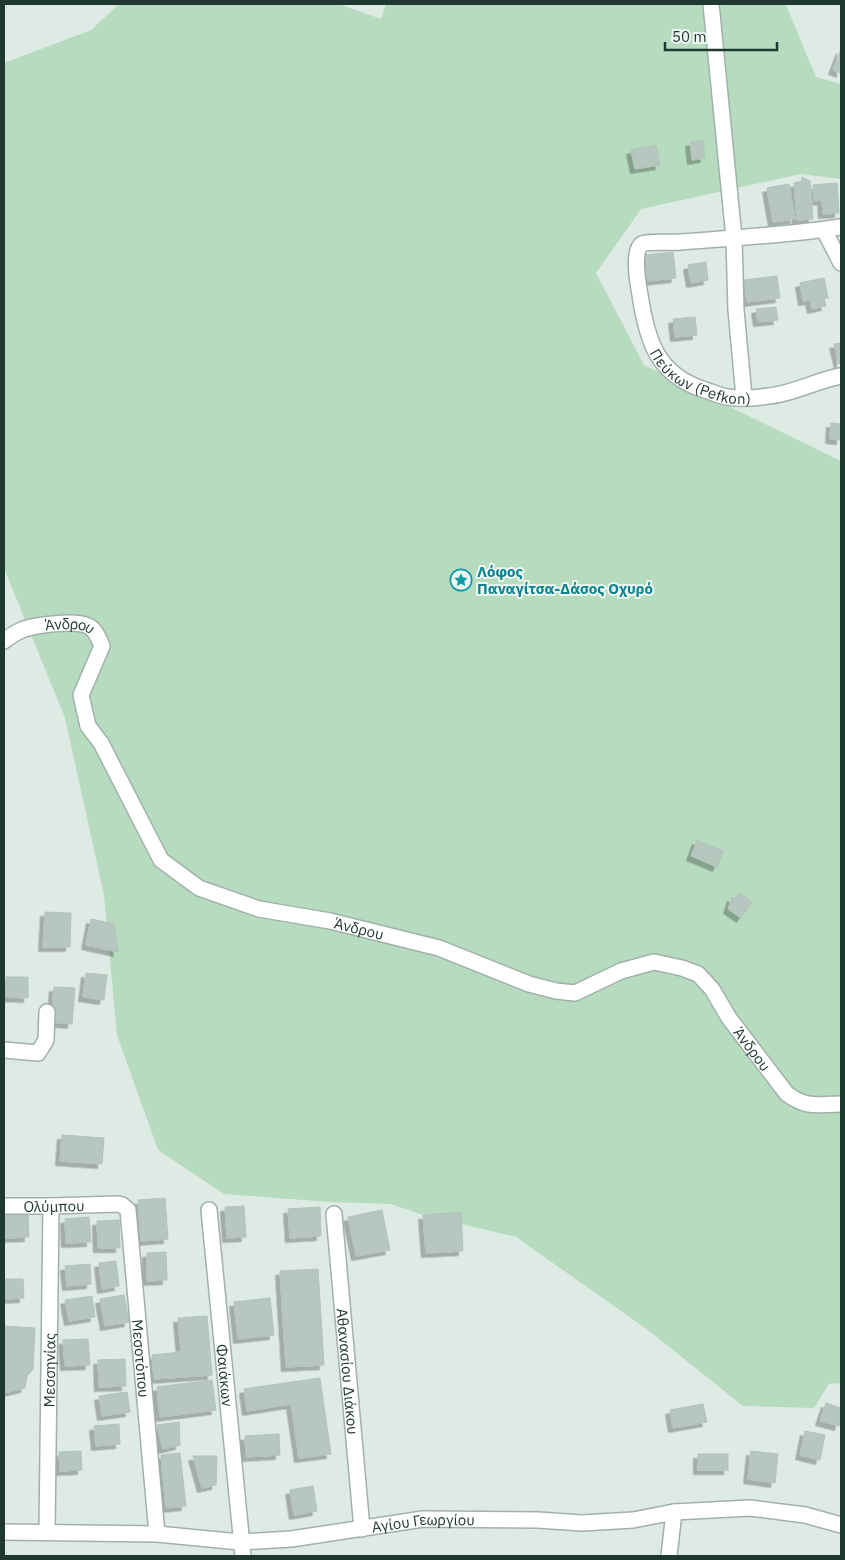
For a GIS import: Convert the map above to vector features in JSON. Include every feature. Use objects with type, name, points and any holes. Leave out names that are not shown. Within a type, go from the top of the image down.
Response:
[{"type":"street","points":[[712,4],[734,238],[736,310],[744,397]]},
{"type":"street","points":[[734,238],[841,227]]},
{"type":"street","points":[[824,230],[841,263]]},
{"type":"street","name":"Πεύκων (Pefkon)","points":[[734,238],[661,243],[644,242],[637,250],[640,295],[648,335],[666,368],[691,386],[727,397],[770,396],[841,376]]},
{"type":"street","name":"Άνδρου","points":[[4,641],[24,630],[72,623],[82,624],[95,631],[102,646],[81,695],[88,726],[101,743],[161,860],[198,888],[259,909],[330,921],[440,948],[528,984],[556,991],[575,992],[621,970],[654,962],[682,968],[698,974],[712,989],[728,1018],[787,1094],[799,1103],[810,1105],[841,1104]]},
{"type":"street","points":[[4,1050],[38,1053],[46,1040],[47,1012]]},
{"type":"street","name":"Ολύμπου","points":[[4,1206],[103,1204]]},
{"type":"street","name":"Μεσοτόπου","points":[[103,1204],[122,1205],[126,1207],[130,1214],[157,1534]]},
{"type":"street","name":"Μεσσηνίας","points":[[47,1532],[50,1206]]},
{"type":"street","name":"Φαιάκων","points":[[208,1210],[242,1549]]},
{"type":"street","name":"Αθανασίου Διάκου","points":[[334,1214],[362,1529]]},
{"type":"street","name":"Αγίου Γεωργίου","points":[[4,1532],[157,1534],[242,1549],[290,1539],[423,1519],[538,1520],[582,1523],[634,1520],[674,1512],[750,1508],[805,1515],[841,1523]]},
{"type":"street","points":[[668,1556],[674,1512]]},
{"type":"green space","points":[[119,4],[339,4],[381,19],[386,4],[786,5],[816,77],[841,84],[841,179],[801,174],[641,209],[596,273],[644,365],[841,461],[841,1383],[829,1384],[814,1408],[743,1406],[648,1330],[516,1237],[423,1215],[391,1204],[329,1202],[224,1194],[158,1150],[117,1035],[104,895],[65,718],[4,568],[4,63],[91,30]]},
{"type":"building","points":[[841,49],[841,73],[833,70]]},
{"type":"building","points":[[703,140],[705,158],[692,160],[690,142]]},
{"type":"building","points":[[656,145],[660,165],[635,169],[631,150]]},
{"type":"building","points":[[802,177],[810,181],[813,219],[797,220],[794,183],[801,182]]},
{"type":"building","points":[[837,183],[839,213],[823,214],[822,200],[814,201],[813,185]]},
{"type":"building","points":[[789,184],[795,219],[773,222],[767,188]]},
{"type":"building","points":[[673,252],[676,278],[647,281],[645,255]]},
{"type":"building","points":[[706,262],[708,280],[691,283],[688,265]]},
{"type":"building","points":[[777,276],[780,298],[747,302],[744,280]]},
{"type":"building","points":[[824,278],[828,298],[824,299],[826,306],[812,309],[810,300],[803,301],[800,283]]},
{"type":"building","points":[[776,307],[778,320],[758,322],[756,309]]},
{"type":"building","points":[[695,317],[697,335],[675,337],[673,319]]},
{"type":"building","points":[[841,343],[841,363],[839,364],[834,344]]},
{"type":"building","points":[[831,423],[841,424],[841,440],[830,439]]},
{"type":"building","points":[[697,840],[723,851],[717,867],[691,856]]},
{"type":"building","points":[[740,893],[752,902],[741,918],[728,909],[732,897],[735,899]]},
{"type":"building","points":[[45,912],[71,913],[70,947],[43,947]]},
{"type":"building","points":[[91,919],[114,924],[118,952],[86,945]]},
{"type":"building","points":[[86,973],[107,975],[104,1000],[83,997]]},
{"type":"building","points":[[6,977],[28,977],[28,998],[6,997]]},
{"type":"building","points":[[54,987],[75,988],[72,1024],[51,1022]]},
{"type":"building","points":[[62,1135],[104,1138],[102,1164],[60,1161]]},
{"type":"building","points":[[165,1198],[168,1239],[141,1241],[138,1200]]},
{"type":"building","points":[[244,1206],[246,1237],[227,1238],[225,1207]]},
{"type":"building","points":[[320,1207],[321,1236],[290,1238],[288,1209]]},
{"type":"building","points":[[382,1210],[390,1250],[356,1256],[348,1217]]},
{"type":"building","points":[[461,1212],[463,1251],[426,1253],[423,1215]]},
{"type":"building","points":[[28,1214],[29,1237],[4,1238],[4,1216]]},
{"type":"building","points":[[89,1217],[91,1242],[66,1243],[65,1219]]},
{"type":"building","points":[[119,1220],[120,1248],[98,1248],[97,1221]]},
{"type":"building","points":[[166,1252],[167,1280],[147,1281],[147,1253]]},
{"type":"building","points":[[116,1261],[119,1286],[102,1289],[99,1263]]},
{"type":"building","points":[[90,1264],[91,1284],[67,1286],[65,1266]]},
{"type":"building","points":[[318,1269],[324,1365],[286,1367],[280,1271]]},
{"type":"building","points":[[4,1279],[23,1279],[24,1298],[4,1299]]},
{"type":"building","points":[[124,1295],[129,1322],[105,1326],[100,1299]]},
{"type":"building","points":[[92,1296],[95,1317],[69,1321],[65,1300]]},
{"type":"building","points":[[270,1298],[274,1335],[238,1339],[234,1302]]},
{"type":"building","points":[[207,1316],[212,1375],[154,1379],[152,1355],[181,1352],[178,1318]]},
{"type":"building","points":[[4,1326],[35,1328],[33,1369],[27,1376],[25,1388],[4,1393]]},
{"type":"building","points":[[88,1339],[90,1365],[65,1366],[63,1340]]},
{"type":"building","points":[[125,1359],[126,1386],[99,1387],[98,1360]]},
{"type":"building","points":[[320,1378],[323,1399],[247,1411],[244,1389]]},
{"type":"building","points":[[212,1380],[216,1410],[160,1417],[157,1387]]},
{"type":"building","points":[[127,1392],[130,1412],[102,1416],[99,1396]]},
{"type":"building","points":[[323,1399],[331,1454],[299,1458],[291,1404]]},
{"type":"building","points":[[826,1403],[841,1408],[839,1426],[820,1421]]},
{"type":"building","points":[[703,1404],[707,1422],[673,1428],[670,1410]]},
{"type":"building","points":[[179,1422],[180,1445],[163,1449],[157,1425]]},
{"type":"building","points":[[119,1424],[120,1444],[96,1446],[94,1426]]},
{"type":"building","points":[[805,1431],[825,1435],[820,1460],[800,1455]]},
{"type":"building","points":[[279,1434],[280,1455],[246,1457],[245,1436]]},
{"type":"building","points":[[81,1451],[82,1470],[60,1471],[59,1452]]},
{"type":"building","points":[[751,1451],[778,1454],[775,1483],[748,1479]]},
{"type":"building","points":[[180,1453],[186,1506],[166,1508],[161,1455]]},
{"type":"building","points":[[698,1454],[728,1454],[728,1470],[698,1470]]},
{"type":"building","points":[[193,1456],[217,1456],[216,1485],[202,1488]]},
{"type":"building","points":[[313,1486],[317,1511],[294,1515],[290,1490]]},
{"type":"place","name":"Λόφος Παναγίτσα-Δάσος Οχυρό","points":[[461,580]]}]
